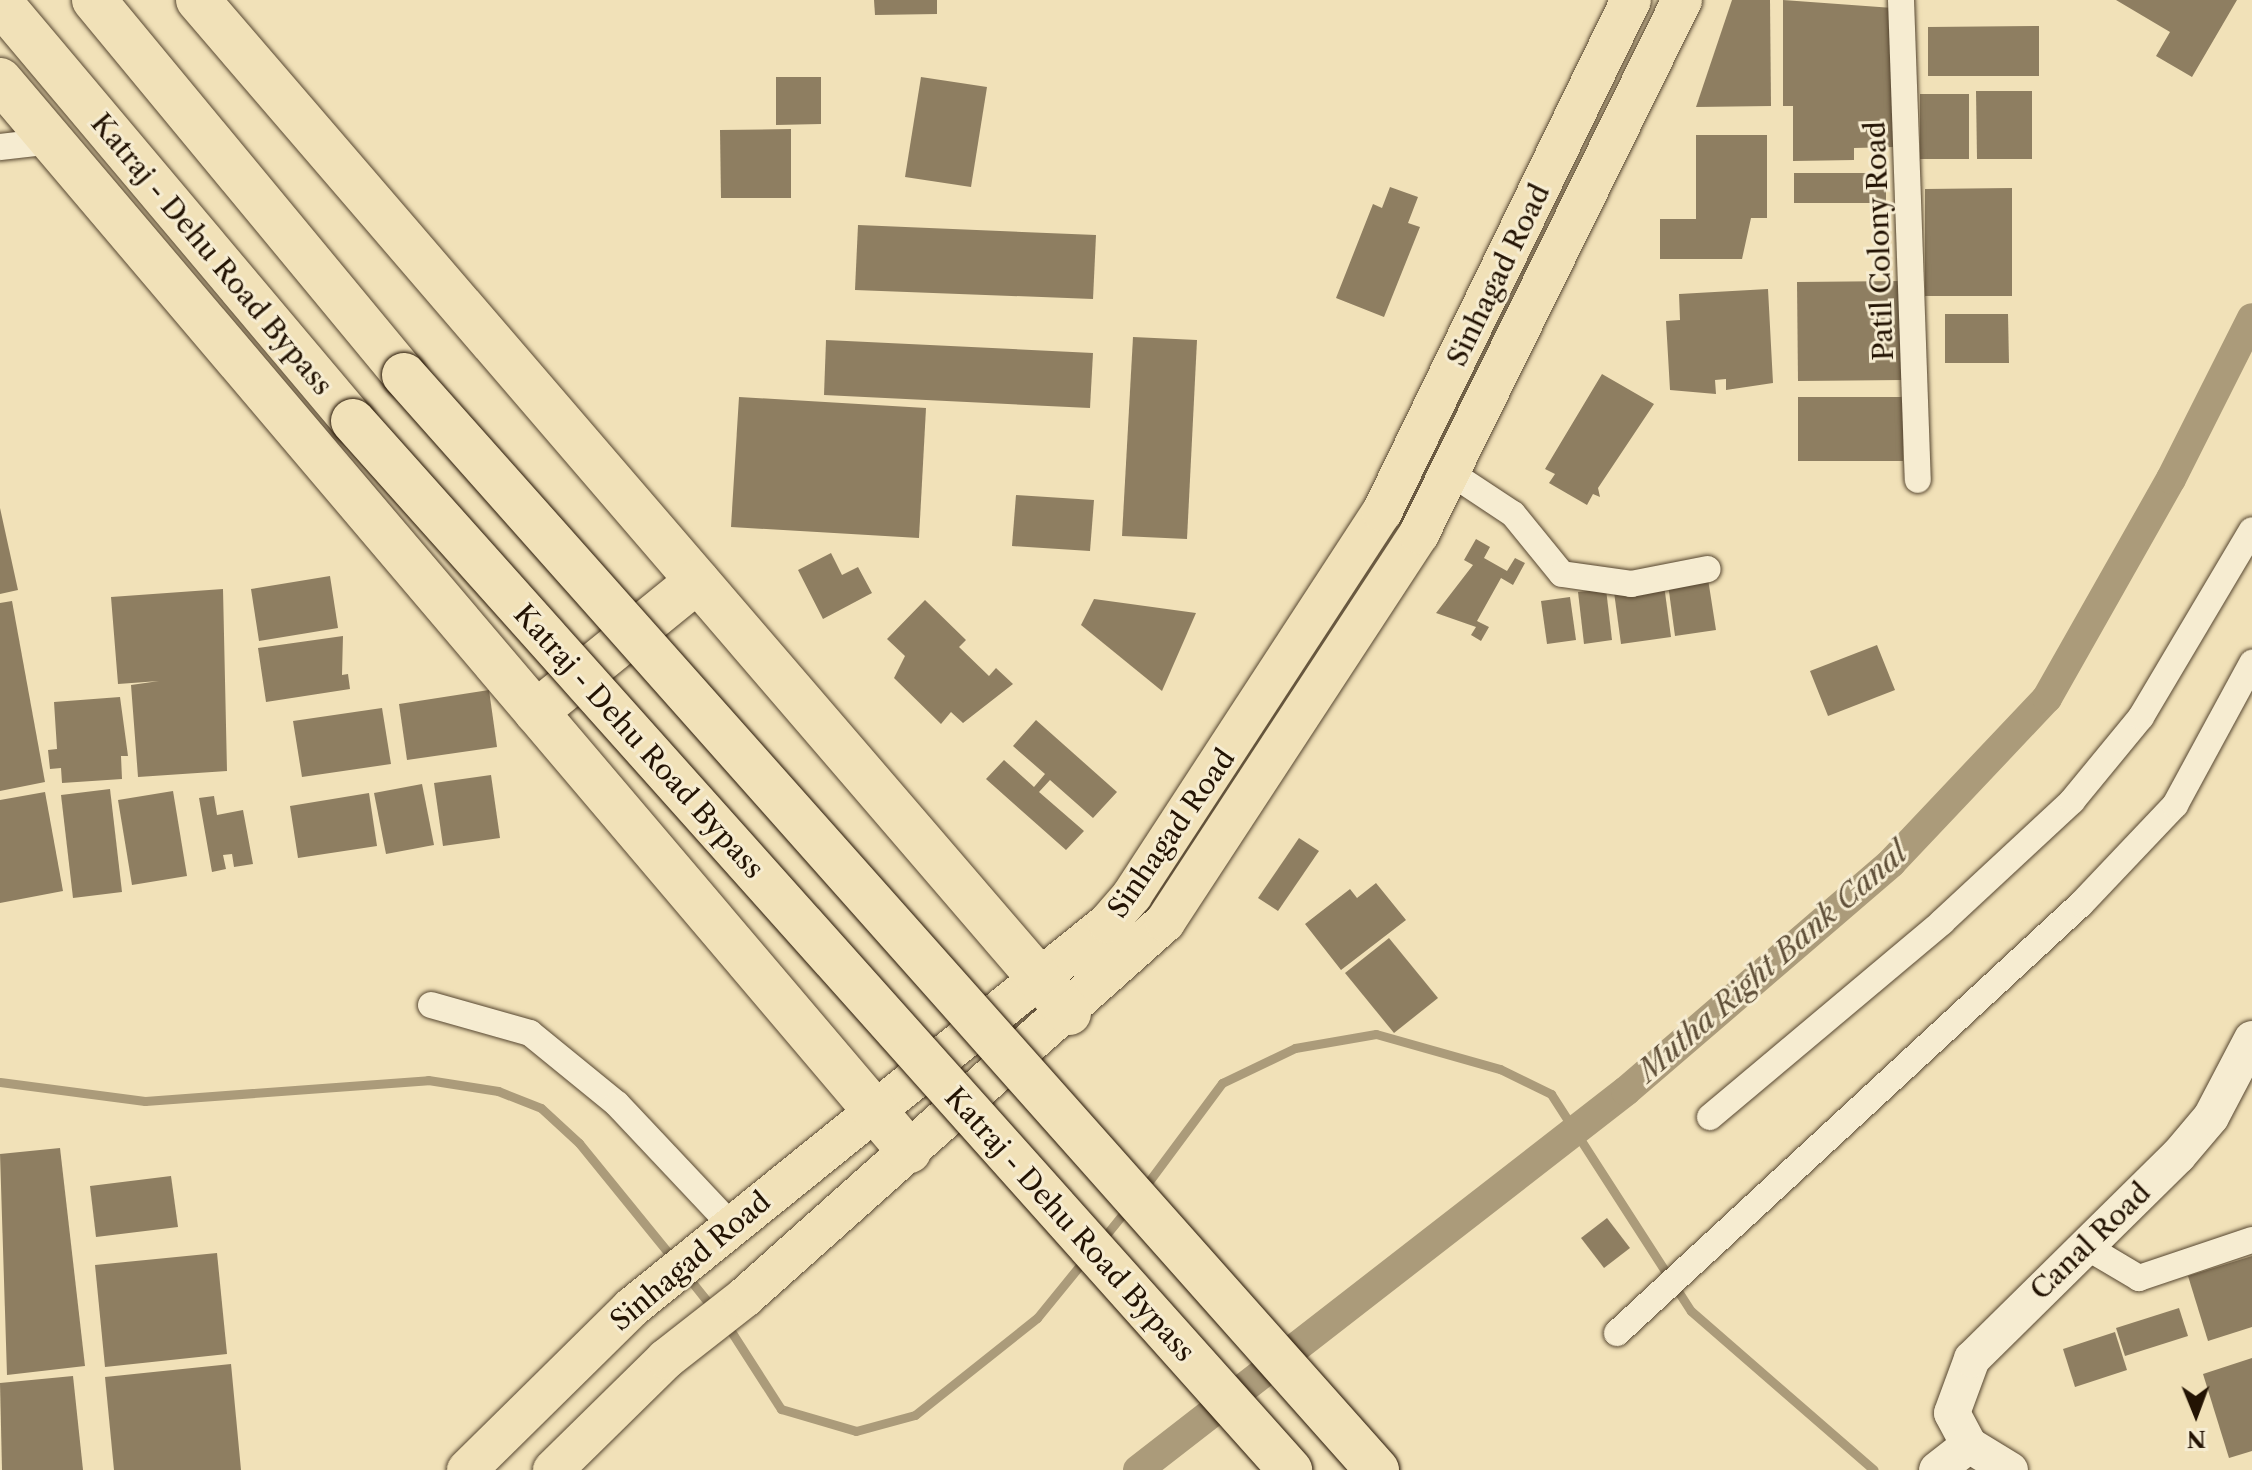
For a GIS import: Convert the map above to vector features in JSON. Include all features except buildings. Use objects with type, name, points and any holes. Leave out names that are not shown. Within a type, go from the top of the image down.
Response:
[{"type":"highway","points":[[94,0],[404,375],[1377,1470]]},
{"type":"highway","points":[[198,0],[1069,1013]]},
{"type":"highway","name":"Katraj - Dehu Road Bypass","points":[[0,2],[353,421],[1290,1470]]},
{"type":"highway","points":[[0,80],[909,1151]]},
{"type":"highway","points":[[536,712],[697,581]]},
{"type":"main road","name":"Sinhagad Road","points":[[467,1470],[631,1308],[871,1109],[1108,923],[1174,840],[1382,512],[1631,0]]},
{"type":"main road","name":"Sinhagad Road","points":[[553,1470],[666,1359],[745,1297],[1138,954],[1209,864],[1451,473],[1682,0]]},
{"type":"street","name":"Patil Colony Road","points":[[1901,0],[1918,480]]},
{"type":"street","points":[[0,147],[53,141]]},
{"type":"street","points":[[1451,473],[1513,514],[1534,546],[1573,578],[1631,584],[1708,569]]},
{"type":"street","points":[[1710,1117],[1942,922],[2072,801],[2141,717],[2252,530]]},
{"type":"street","points":[[1617,1333],[1686,1274],[2081,904],[2175,805],[2252,663]]},
{"type":"street","points":[[431,1005],[530,1033],[617,1104],[719,1238]]},
{"type":"street","name":"Canal Road","points":[[1969,1445],[1952,1413],[1972,1359],[2211,1117],[2252,1039]]},
{"type":"street","points":[[2085,1246],[2139,1278],[2252,1240]]},
{"type":"street","points":[[1937,1470],[1969,1445],[2010,1470]]},
{"type":"waterway","name":"Mutha Right Bank Canal","points":[[1138,1470],[1626,1091],[1891,863],[2047,698],[2171,479],[2252,318]]},
{"type":"waterway","points":[[1144,1188],[1222,1083],[1295,1048],[1376,1034],[1500,1069],[1551,1094],[1691,1311],[1874,1470]]},
{"type":"waterway","points":[[0,1082],[145,1101],[428,1080],[498,1091],[541,1108],[579,1143],[675,1261]]},
{"type":"waterway","points":[[1101,1241],[1127,1209]]},
{"type":"waterway","points":[[727,1325],[781,1409],[856,1431],[915,1415],[1037,1318],[1086,1258]]},
{"type":"waterway","points":[[687,1276],[715,1311]]}]
